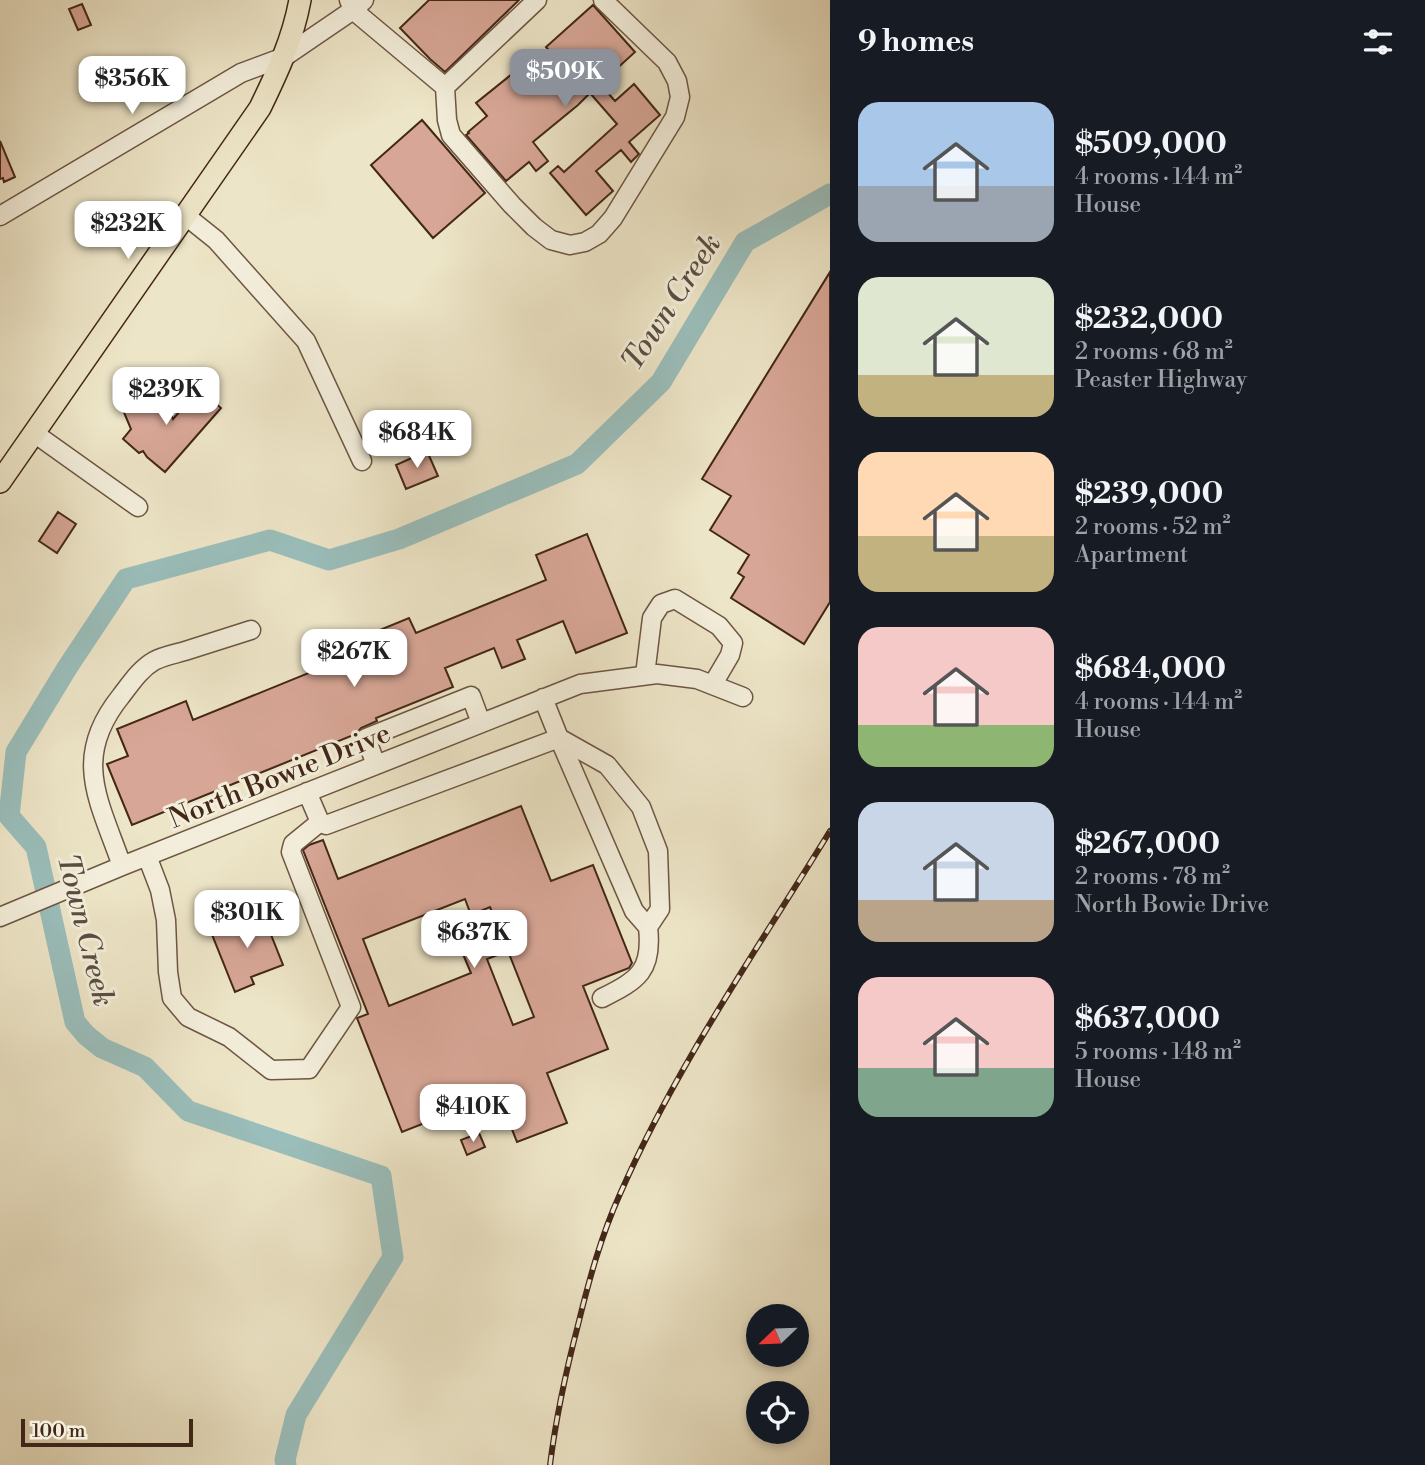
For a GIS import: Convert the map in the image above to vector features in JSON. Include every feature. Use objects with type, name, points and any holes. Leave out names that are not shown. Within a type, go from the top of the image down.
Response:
[{"type":"main road","points":[[0,482],[260,108],[285,57],[300,0]]},
{"type":"street","points":[[445,87],[537,0]]},
{"type":"street","points":[[0,216],[241,73],[285,57],[355,3],[445,87],[447,120],[451,135],[512,205],[551,240],[570,245],[585,242],[599,234],[613,218],[675,117],[680,97],[677,81],[667,62],[603,0]]},
{"type":"street","points":[[186,216],[216,240],[306,341],[362,461]]},
{"type":"street","points":[[34,433],[138,507]]},
{"type":"street","points":[[645,675],[652,618],[661,604],[675,599],[719,626],[733,643],[730,655],[713,684]]},
{"type":"street","points":[[122,866],[93,784],[95,742],[103,722],[139,673],[155,660],[251,630]]},
{"type":"street","name":"North Bowie Drive","points":[[0,917],[580,684],[645,675],[671,675],[697,679],[743,697]]},
{"type":"street","points":[[376,765],[366,738],[471,696],[481,723]]},
{"type":"street","points":[[543,698],[634,911],[648,927],[650,943],[647,962],[628,985],[602,998]]},
{"type":"street","points":[[307,792],[320,822],[326,825],[559,738],[607,765],[641,807],[658,851],[660,909],[648,927]]},
{"type":"street","points":[[147,856],[160,890],[166,920],[172,998],[188,1017],[229,1037],[271,1070],[309,1069],[351,1007],[291,852],[293,844],[320,822]]},
{"type":"building","points":[[429,0],[519,0],[445,72],[400,28]]},
{"type":"building","points":[[82,4],[91,25],[78,30],[69,9]]},
{"type":"building","points":[[593,5],[635,52],[600,84],[615,101],[634,84],[660,115],[629,142],[639,154],[631,162],[621,150],[596,171],[613,191],[586,215],[550,173],[558,166],[564,172],[617,124],[590,93],[533,142],[548,161],[536,171],[529,162],[506,181],[466,135],[487,116],[476,103],[512,74],[519,82],[552,54],[546,47]]},
{"type":"building","points":[[422,120],[485,193],[433,238],[371,165]]},
{"type":"building","points":[[0,141],[15,177],[4,182],[3,178],[0,179]]},
{"type":"building","points":[[830,272],[830,602],[804,644],[731,598],[744,577],[738,573],[749,555],[710,530],[731,496],[702,479]]},
{"type":"building","points":[[146,392],[150,396],[157,393],[166,401],[173,419],[194,395],[201,401],[209,398],[221,408],[165,472],[143,451],[139,453],[123,439],[131,429],[123,410],[135,405]]},
{"type":"building","points":[[427,451],[438,476],[406,489],[396,465]]},
{"type":"building","points":[[58,512],[76,524],[57,553],[39,541]]},
{"type":"building","points":[[587,534],[627,633],[576,653],[563,621],[517,640],[525,659],[502,668],[494,648],[445,668],[453,687],[376,718],[377,721],[361,728],[356,734],[132,825],[107,764],[128,756],[117,729],[186,701],[193,720],[380,644],[375,632],[409,618],[416,633],[546,580],[536,555]]},
{"type":"building","points":[[521,806],[551,881],[593,865],[632,963],[629,968],[583,986],[608,1049],[547,1073],[567,1123],[517,1142],[498,1094],[402,1132],[357,1018],[368,1014],[303,850],[323,840],[338,879]],"holes":[[[465,899],[471,915],[490,907],[497,924],[457,940],[471,973],[389,1006],[363,939]],[[508,951],[534,1017],[513,1025],[487,959]]]},
{"type":"building","points":[[262,912],[283,965],[251,977],[254,984],[235,992],[211,932]]},
{"type":"building","points":[[479,1133],[485,1147],[467,1155],[461,1140]]},
{"type":"waterway","name":"Town Creek","points":[[286,1465],[296,1415],[393,1257],[381,1176],[188,1111],[145,1067],[102,1048],[86,1035],[75,1022],[36,847],[9,816],[16,752],[126,579],[270,540],[329,560],[399,539],[577,464],[661,382],[745,242],[830,194]]},
{"type":"railway","points":[[550,1465],[562,1394],[582,1308],[601,1242],[620,1194],[692,1054],[830,831]]}]
